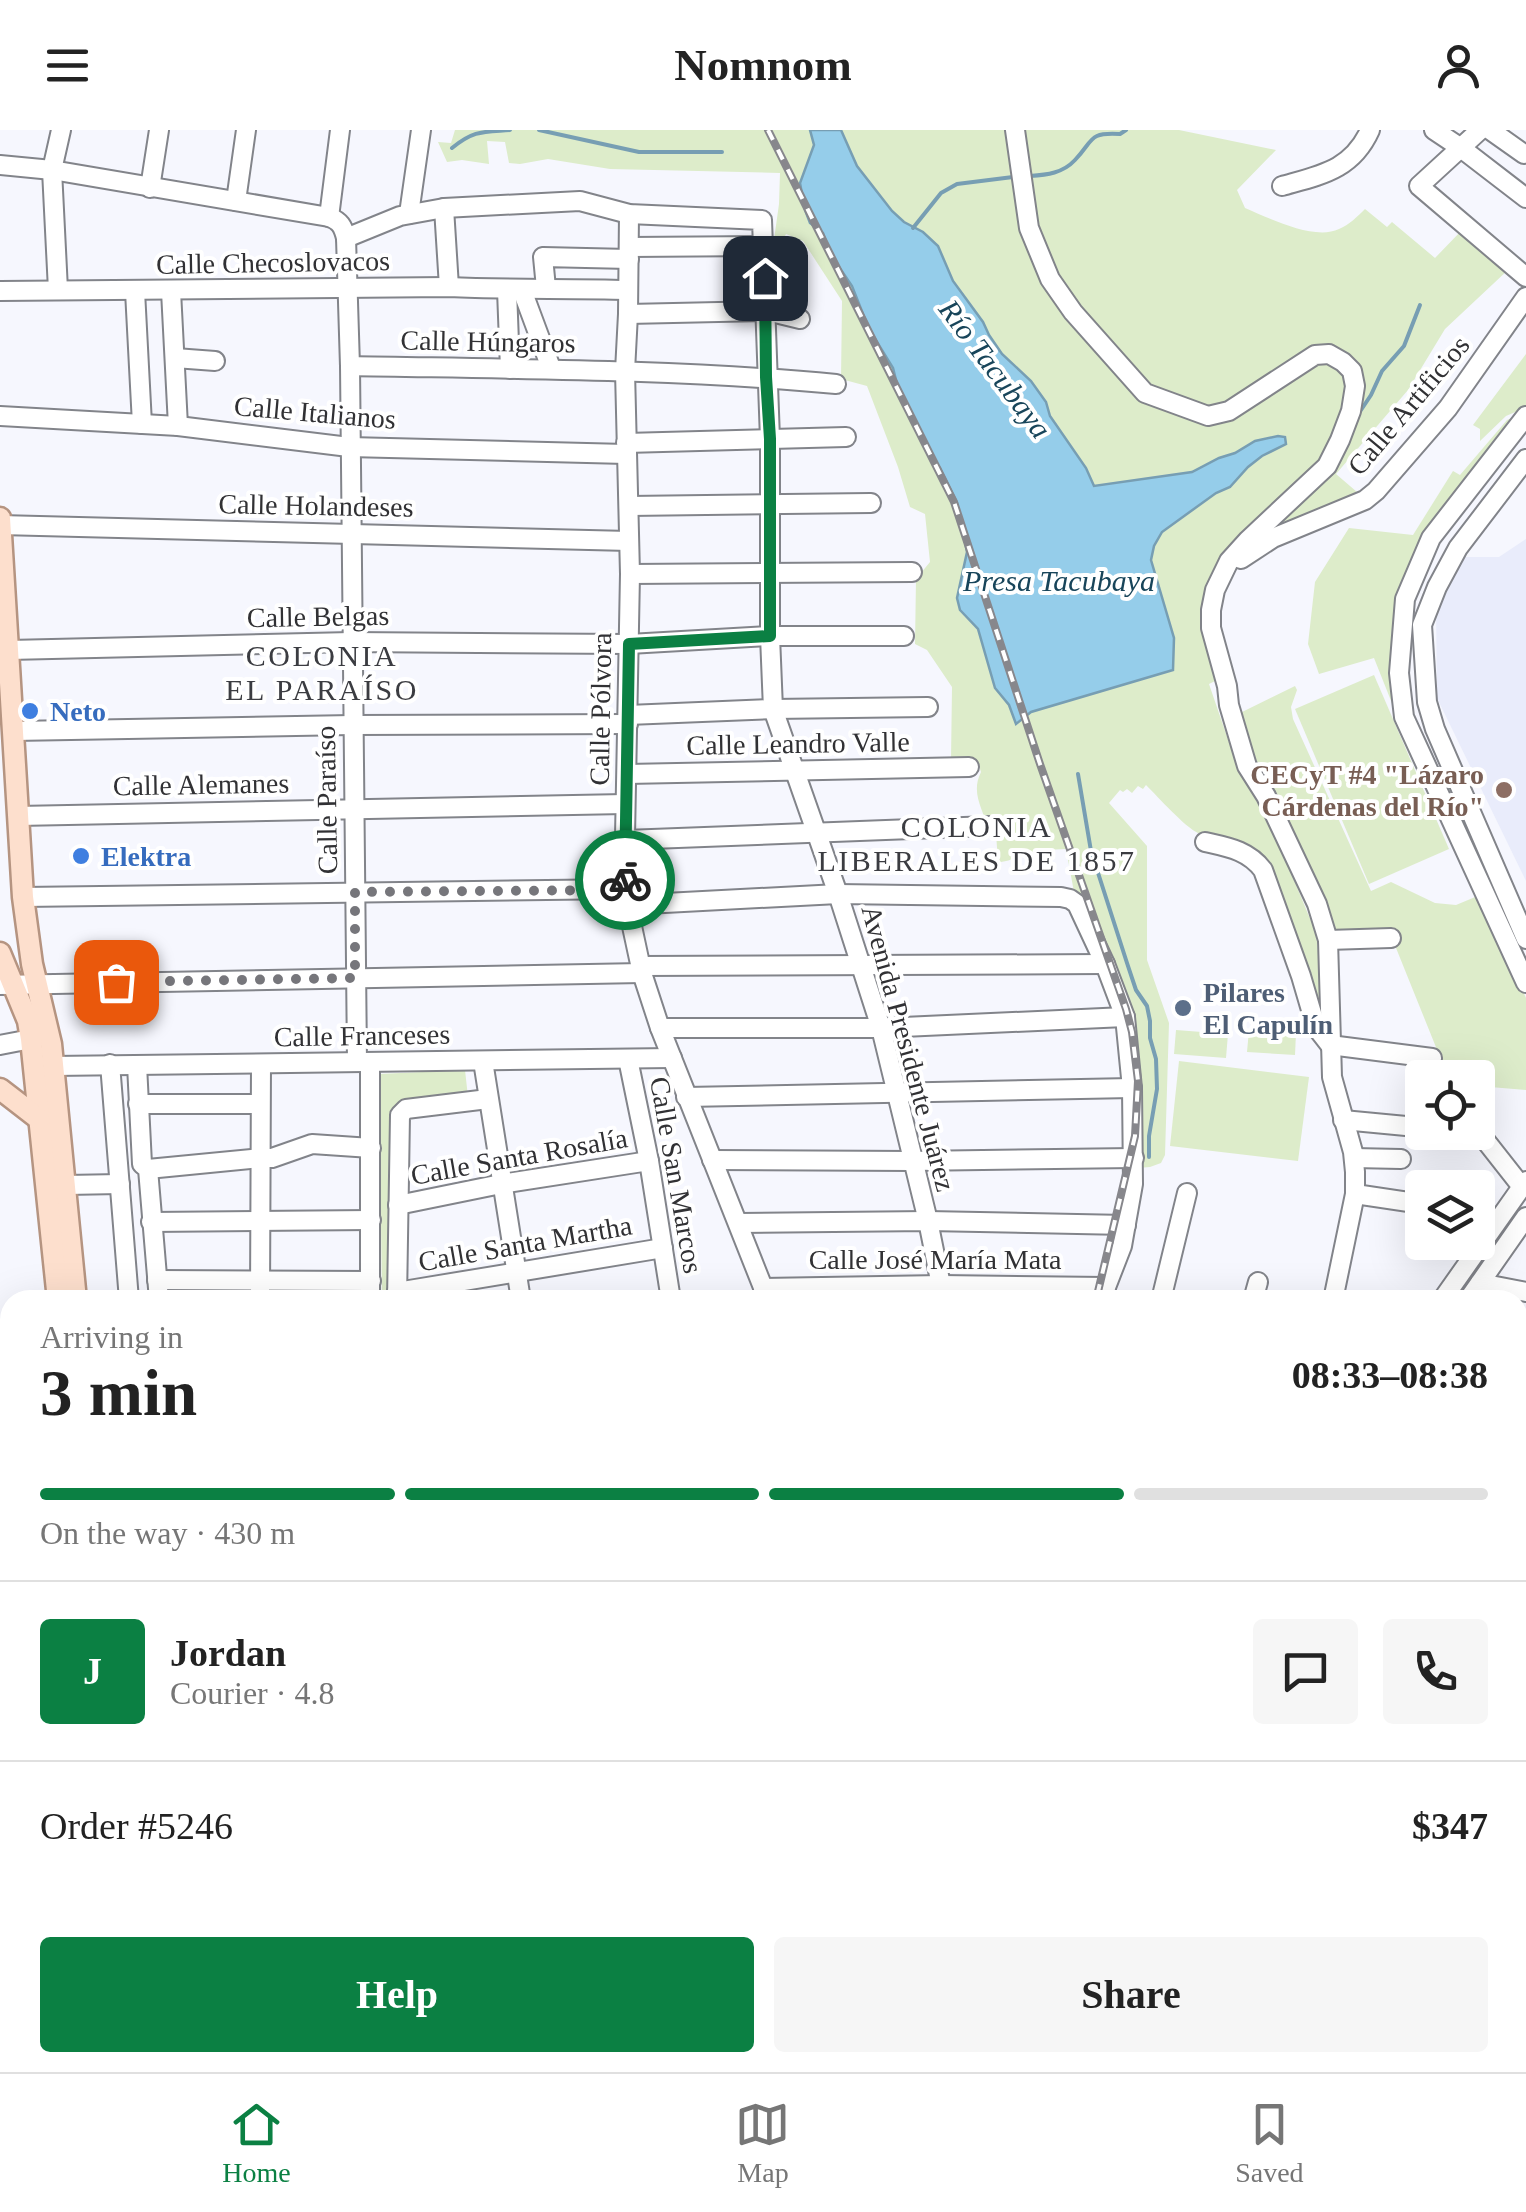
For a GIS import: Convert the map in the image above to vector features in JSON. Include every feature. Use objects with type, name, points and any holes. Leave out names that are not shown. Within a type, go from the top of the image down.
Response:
[{"type":"main road","points":[[0,522],[24,897],[53,1066],[75,1290]]},
{"type":"main road","points":[[0,953],[6,985],[28,1022],[32,1039],[57,1290]]},
{"type":"main road","points":[[0,1089],[38,1119]]},
{"type":"street","points":[[58,290],[52,170],[62,130]]},
{"type":"street","points":[[150,188],[159,130]]},
{"type":"street","points":[[236,202],[246,130]]},
{"type":"street","points":[[329,217],[340,130]]},
{"type":"street","points":[[404,215],[421,130]]},
{"type":"street","points":[[1015,130],[1028,228],[1050,279],[1073,312],[1145,394],[1208,416],[1229,411],[1315,355],[1329,354],[1352,370],[1355,386],[1351,411],[1328,466],[1229,561],[1215,590],[1210,628],[1248,766],[1308,886],[1328,940],[1332,1077],[1354,1158],[1356,1194],[1335,1290]]},
{"type":"street","points":[[1282,186],[1342,166],[1362,148],[1370,130]]},
{"type":"street","points":[[1434,130],[1526,198]]},
{"type":"street","points":[[1480,130],[1419,186],[1526,277]]},
{"type":"street","points":[[1490,130],[1524,154]]},
{"type":"street","points":[[0,165],[52,170],[329,217],[343,226],[346,238],[404,215],[444,208],[580,201],[629,214]]},
{"type":"street","points":[[444,208],[449,287]]},
{"type":"street","name":"Avenida Presidente Juárez","points":[[629,214],[762,220],[770,439],[773,708],[881,1028],[942,1290]]},
{"type":"street","name":"Calle Pólvora","points":[[629,214],[625,372],[630,574],[626,897],[660,1028],[764,1290]]},
{"type":"street","name":"Calle Paraíso","points":[[346,238],[355,978],[371,1148],[370,1290]]},
{"type":"street","points":[[546,288],[544,258],[763,246]]},
{"type":"street","name":"Calle Checoslovacos","points":[[0,291],[449,287],[628,290]]},
{"type":"street","points":[[515,290],[552,368]]},
{"type":"street","points":[[510,369],[515,290]]},
{"type":"street","points":[[170,291],[178,426]]},
{"type":"street","points":[[135,292],[142,424]]},
{"type":"street","name":"Calle Artificios","points":[[1221,575],[1273,538],[1365,500],[1376,491],[1448,408],[1526,297]]},
{"type":"street","points":[[628,314],[766,311],[800,320]]},
{"type":"street","points":[[175,358],[215,362]]},
{"type":"street","name":"Calle Húngaros","points":[[350,366],[552,368],[766,377],[836,384]]},
{"type":"street","name":"Calle Italianos","points":[[0,416],[178,426],[350,447],[626,448],[846,437]]},
{"type":"street","points":[[1526,416],[1432,538],[1405,599],[1398,673],[1404,717],[1492,884],[1526,939]]},
{"type":"street","points":[[1526,459],[1458,548],[1422,625],[1427,702],[1526,983]]},
{"type":"street","points":[[629,506],[871,503]]},
{"type":"street","name":"Calle Holandeses","points":[[0,522],[629,541]]},
{"type":"street","points":[[630,574],[912,572]]},
{"type":"street","name":"Calle Belgas","points":[[9,650],[351,642],[629,644],[770,636],[904,636]]},
{"type":"street","points":[[14,731],[628,720],[773,708],[928,706]]},
{"type":"street","name":"Calle Leandro Valle","points":[[627,774],[970,767]]},
{"type":"street","name":"Calle Alemanes","points":[[18,816],[625,804]]},
{"type":"street","points":[[625,840],[990,826]]},
{"type":"street","points":[[1205,842],[1245,853],[1263,870],[1316,1027],[1330,1045],[1432,1058]]},
{"type":"street","points":[[24,897],[355,892],[1070,899],[1082,912],[1125,1018],[1132,1088],[1133,1184],[1122,1246],[1105,1290]]},
{"type":"street","points":[[1328,940],[1391,938]]},
{"type":"street","points":[[6,985],[861,964],[1105,964]]},
{"type":"street","points":[[660,1028],[881,1028],[1125,1018]]},
{"type":"street","points":[[0,1045],[32,1039]]},
{"type":"street","name":"Calle Franceses","points":[[53,1066],[672,1058]]},
{"type":"street","name":"Calle San Marcos","points":[[628,1059],[670,1290]]},
{"type":"street","points":[[483,1061],[519,1290]]},
{"type":"street","points":[[110,1064],[128,1290]]},
{"type":"street","points":[[260,1064],[260,1290]]},
{"type":"street","points":[[137,1065],[142,1164],[148,1168],[272,1158],[312,1144],[371,1148]]},
{"type":"street","points":[[686,1096],[1132,1088]]},
{"type":"street","points":[[397,1290],[398,1120],[406,1109],[488,1099]]},
{"type":"street","points":[[138,1104],[260,1104]]},
{"type":"street","points":[[1343,1120],[1405,1126]]},
{"type":"street","points":[[1494,1150],[1524,1184],[1495,1227]]},
{"type":"street","points":[[712,1160],[1134,1158]]},
{"type":"street","points":[[1354,1158],[1402,1159]]},
{"type":"street","name":"Calle Santa Rosalía","points":[[398,1205],[649,1161]]},
{"type":"street","points":[[148,1168],[156,1290]]},
{"type":"street","points":[[66,1185],[120,1184]]},
{"type":"street","points":[[1163,1290],[1187,1192]]},
{"type":"street","points":[[1356,1194],[1405,1201]]},
{"type":"street","points":[[1475,1290],[1526,1217]]},
{"type":"street","points":[[152,1222],[371,1220]]},
{"type":"street","points":[[739,1224],[928,1220],[1126,1225]]},
{"type":"street","points":[[1495,1229],[1509,1242]]},
{"type":"street","name":"Calle Santa Martha","points":[[429,1290],[663,1248]]},
{"type":"street","points":[[1449,1290],[1471,1260]]},
{"type":"street","points":[[1480,1283],[1516,1290]]},
{"type":"shaded area","name":"CECyT #4 \"Lázaro Cárdenas del Río\"","points":[[1526,539],[1526,881],[1437,698],[1436,608],[1462,557],[1499,557]]},
{"type":"green space","points":[[455,130],[827,130],[856,164],[841,130],[1179,130],[1276,150],[1237,190],[1245,208],[1266,217],[1292,227],[1329,232],[1346,225],[1365,209],[1387,227],[1392,222],[1435,258],[1463,229],[1509,269],[1445,329],[1408,390],[1336,474],[1357,492],[1266,534],[1215,572],[1219,679],[1209,684],[1235,760],[1252,786],[1316,933],[1324,1009],[1320,1011],[1284,898],[1262,859],[1250,847],[1193,830],[1146,785],[1143,789],[1138,786],[1132,793],[1120,790],[1109,803],[1147,846],[1147,960],[1169,1023],[1165,1155],[1161,1163],[1138,1168],[1129,1017],[1074,892],[1066,849],[1039,851],[998,862],[996,833],[988,830],[977,794],[981,772],[978,763],[956,766],[951,760],[952,687],[927,650],[915,644],[916,579],[930,562],[925,514],[910,507],[867,386],[841,379],[842,301],[803,241],[786,234],[783,240],[787,247],[773,247],[780,173],[610,169],[548,159],[509,163],[505,142],[487,141],[489,164],[447,162],[438,142],[451,143]]},
{"type":"green space","points":[[1526,354],[1526,407],[1506,416],[1480,441],[1480,429],[1473,425]]},
{"type":"green space","points":[[1518,415],[1403,583],[1393,623],[1391,660],[1405,736],[1374,658],[1319,674],[1308,644],[1315,582],[1349,528],[1413,535],[1453,471],[1460,475],[1507,420]]},
{"type":"green space","points":[[1374,675],[1449,849],[1369,884],[1295,709]]},
{"type":"green space","points":[[1295,686],[1293,719],[1371,891],[1391,882],[1435,903],[1456,905],[1480,895],[1526,998],[1526,1090],[1495,1087],[1495,1060],[1441,1060],[1392,938],[1337,939],[1329,914],[1255,764],[1238,714]]},
{"type":"green space","points":[[1176,1030],[1228,1034],[1226,1058],[1174,1054]]},
{"type":"green space","points":[[1249,1030],[1296,1033],[1295,1055],[1247,1052]]},
{"type":"green space","points":[[1179,1061],[1309,1077],[1298,1161],[1170,1146]]},
{"type":"green space","points":[[465,1070],[468,1097],[397,1107],[393,1290],[382,1290],[379,1074]]},
{"type":"water","name":"Presa Tacubaya","points":[[810,130],[841,130],[857,166],[892,211],[938,246],[953,281],[1002,354],[1031,381],[1046,402],[1050,416],[1094,486],[1192,472],[1255,441],[1285,437],[1286,444],[1262,456],[1230,487],[1162,532],[1154,546],[1151,560],[1174,638],[1173,670],[1031,712],[1016,724],[1009,705],[995,688],[978,629],[960,610],[957,598],[967,552],[957,503],[901,400],[893,368],[869,329],[852,286],[831,255],[823,233],[810,223],[805,210],[800,183],[814,145]]},
{"type":"waterway","points":[[452,148],[473,135],[510,130]]},
{"type":"waterway","points":[[539,130],[639,152],[722,152]]},
{"type":"waterway","points":[[1030,176],[1060,171],[1097,136],[1126,130]]},
{"type":"waterway","points":[[913,228],[941,193],[957,184],[1013,177]]},
{"type":"waterway","points":[[1357,416],[1382,371],[1404,346],[1420,305]]},
{"type":"waterway","name":"Río Tacubaya","points":[[1078,774],[1091,851],[1136,990],[1147,1006],[1150,1021],[1157,1089],[1149,1157]]},
{"type":"railway","points":[[768,130],[954,502],[1126,1009],[1138,1081],[1135,1136],[1098,1290]]},
{"type":"way so far","points":[[116,982],[355,978],[355,892],[624,890],[625,880]]},
{"type":"place","name":"Neto","points":[[30,711]]},
{"type":"place","name":"CECyT #4 \"Lázaro Cárdenas del Río\"","points":[[1504,790]]},
{"type":"place","name":"Elektra","points":[[81,856]]},
{"type":"place","name":"Pilares El Capulín","points":[[1183,1008]]},
{"type":"district","name":"COLONIA EL PARAÍSO","points":[[322,673]]},
{"type":"district","name":"COLONIA LIBERALES DE 1857","points":[[977,844]]},
{"type":"route","points":[[625,880],[629,644],[770,636],[765,278]]}]
